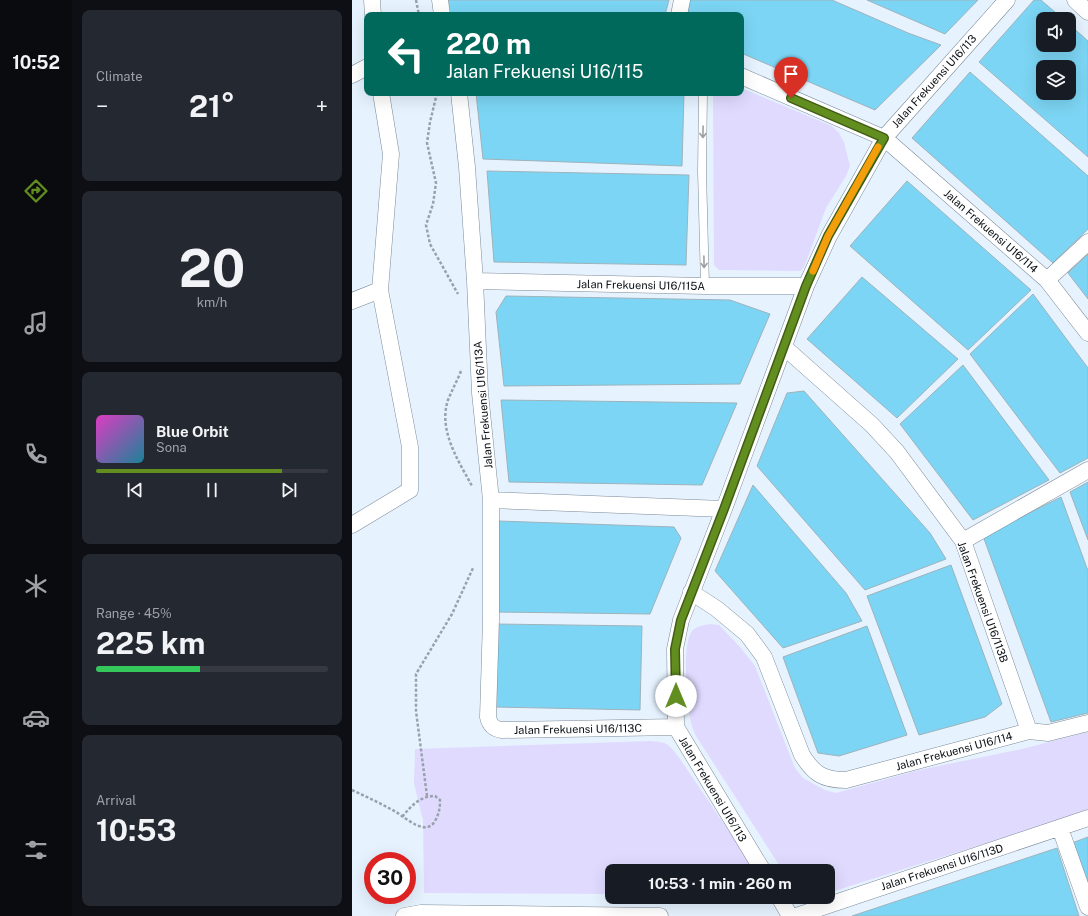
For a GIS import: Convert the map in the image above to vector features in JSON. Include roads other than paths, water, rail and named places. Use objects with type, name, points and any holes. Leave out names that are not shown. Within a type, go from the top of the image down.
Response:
[{"type":"street","points":[[372,0],[373,12]]},
{"type":"street","points":[[440,0],[442,12]]},
{"type":"street","points":[[680,12],[682,0]]},
{"type":"street","name":"Jalan Frekuensi U16/113","points":[[759,864],[676,727],[675,649],[681,620],[724,509],[806,286],[828,236],[884,138],[1007,0]]},
{"type":"street","points":[[1075,0],[1088,12]]},
{"type":"street","points":[[352,75],[364,69]]},
{"type":"street","name":"Jalan Frekuensi U16/114","points":[[744,77],[884,138],[1046,280],[1088,333]]},
{"type":"street","points":[[352,525],[410,490],[410,448],[380,290],[391,154],[381,96]]},
{"type":"street","name":"Jalan Frekuensi U16/113A","points":[[459,96],[467,167],[475,281],[480,393],[492,500],[488,717]]},
{"type":"street","points":[[1046,280],[1088,242]]},
{"type":"street","name":"Jalan Frekuensi U16/115A","points":[[475,281],[705,286],[806,286]]},
{"type":"street","points":[[352,301],[380,290]]},
{"type":"street","name":"Jalan Frekuensi U16/113B","points":[[784,347],[872,425],[897,452],[963,541],[1029,731]]},
{"type":"street","points":[[963,541],[1088,470]]},
{"type":"street","points":[[492,500],[724,509]]},
{"type":"street","name":"Jalan Frekuensi U16/114","points":[[692,592],[717,609],[747,634],[764,657],[802,755],[809,767],[821,775],[833,780],[846,780],[1029,731],[1048,732],[1088,723]]},
{"type":"street","name":"Jalan Frekuensi U16/113C","points":[[488,717],[492,727],[502,730],[676,727]]},
{"type":"street","name":"Jalan Frekuensi U16/113D","points":[[796,916],[1088,818]]},
{"type":"street","points":[[1060,828],[1088,907]]},
{"type":"street","points":[[783,904],[790,916]]},
{"type":"street","points":[[404,916],[421,913],[660,916]]},
{"type":"lane","points":[[703,96],[702,171],[705,286]]}]
